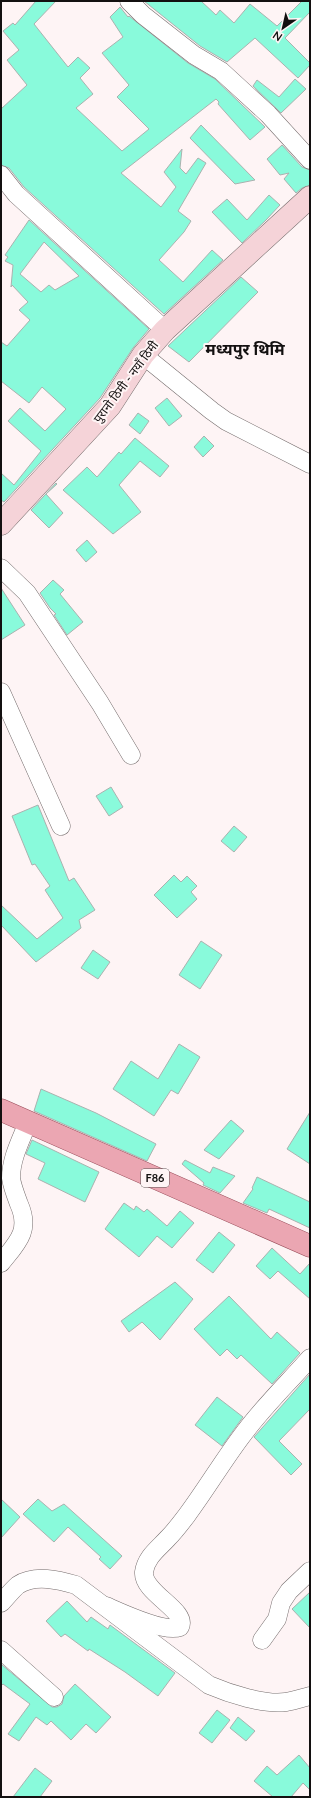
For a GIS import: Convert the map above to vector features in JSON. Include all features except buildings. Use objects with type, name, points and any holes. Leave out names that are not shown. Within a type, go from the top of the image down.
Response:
[{"type":"main road","name":"पुरानो ठिमी - नयाँ ठिमी","points":[[1,524],[110,406],[143,355],[165,330],[310,197]]},
{"type":"main road","name":"F86","points":[[1,1110],[310,1246]]},
{"type":"street","points":[[135,3],[194,55],[221,71],[268,114],[310,160]]},
{"type":"street","points":[[2,179],[16,194],[165,330]]},
{"type":"street","points":[[143,355],[226,421],[310,464]]},
{"type":"street","points":[[1,568],[26,593],[100,703],[131,755]]},
{"type":"street","points":[[1,692],[54,814],[61,826]]},
{"type":"street","points":[[1,1263],[16,1244],[24,1224],[24,1216],[11,1180],[12,1164],[28,1122]]},
{"type":"street","points":[[106,1606],[141,1622],[174,1629],[180,1627],[182,1623],[180,1617],[156,1594],[146,1581],[144,1573],[150,1556],[168,1539],[187,1516],[244,1433],[310,1358]]},
{"type":"street","points":[[262,1640],[277,1619],[281,1603],[289,1591],[310,1571]]},
{"type":"street","points":[[1,1603],[19,1585],[40,1578],[58,1580],[76,1586],[106,1606],[209,1686],[268,1701],[284,1702],[310,1696]]},
{"type":"street","points":[[1,1650],[54,1697]]},
{"type":"district","name":"मध्यपुर थिमि","points":[[245,349]]}]
